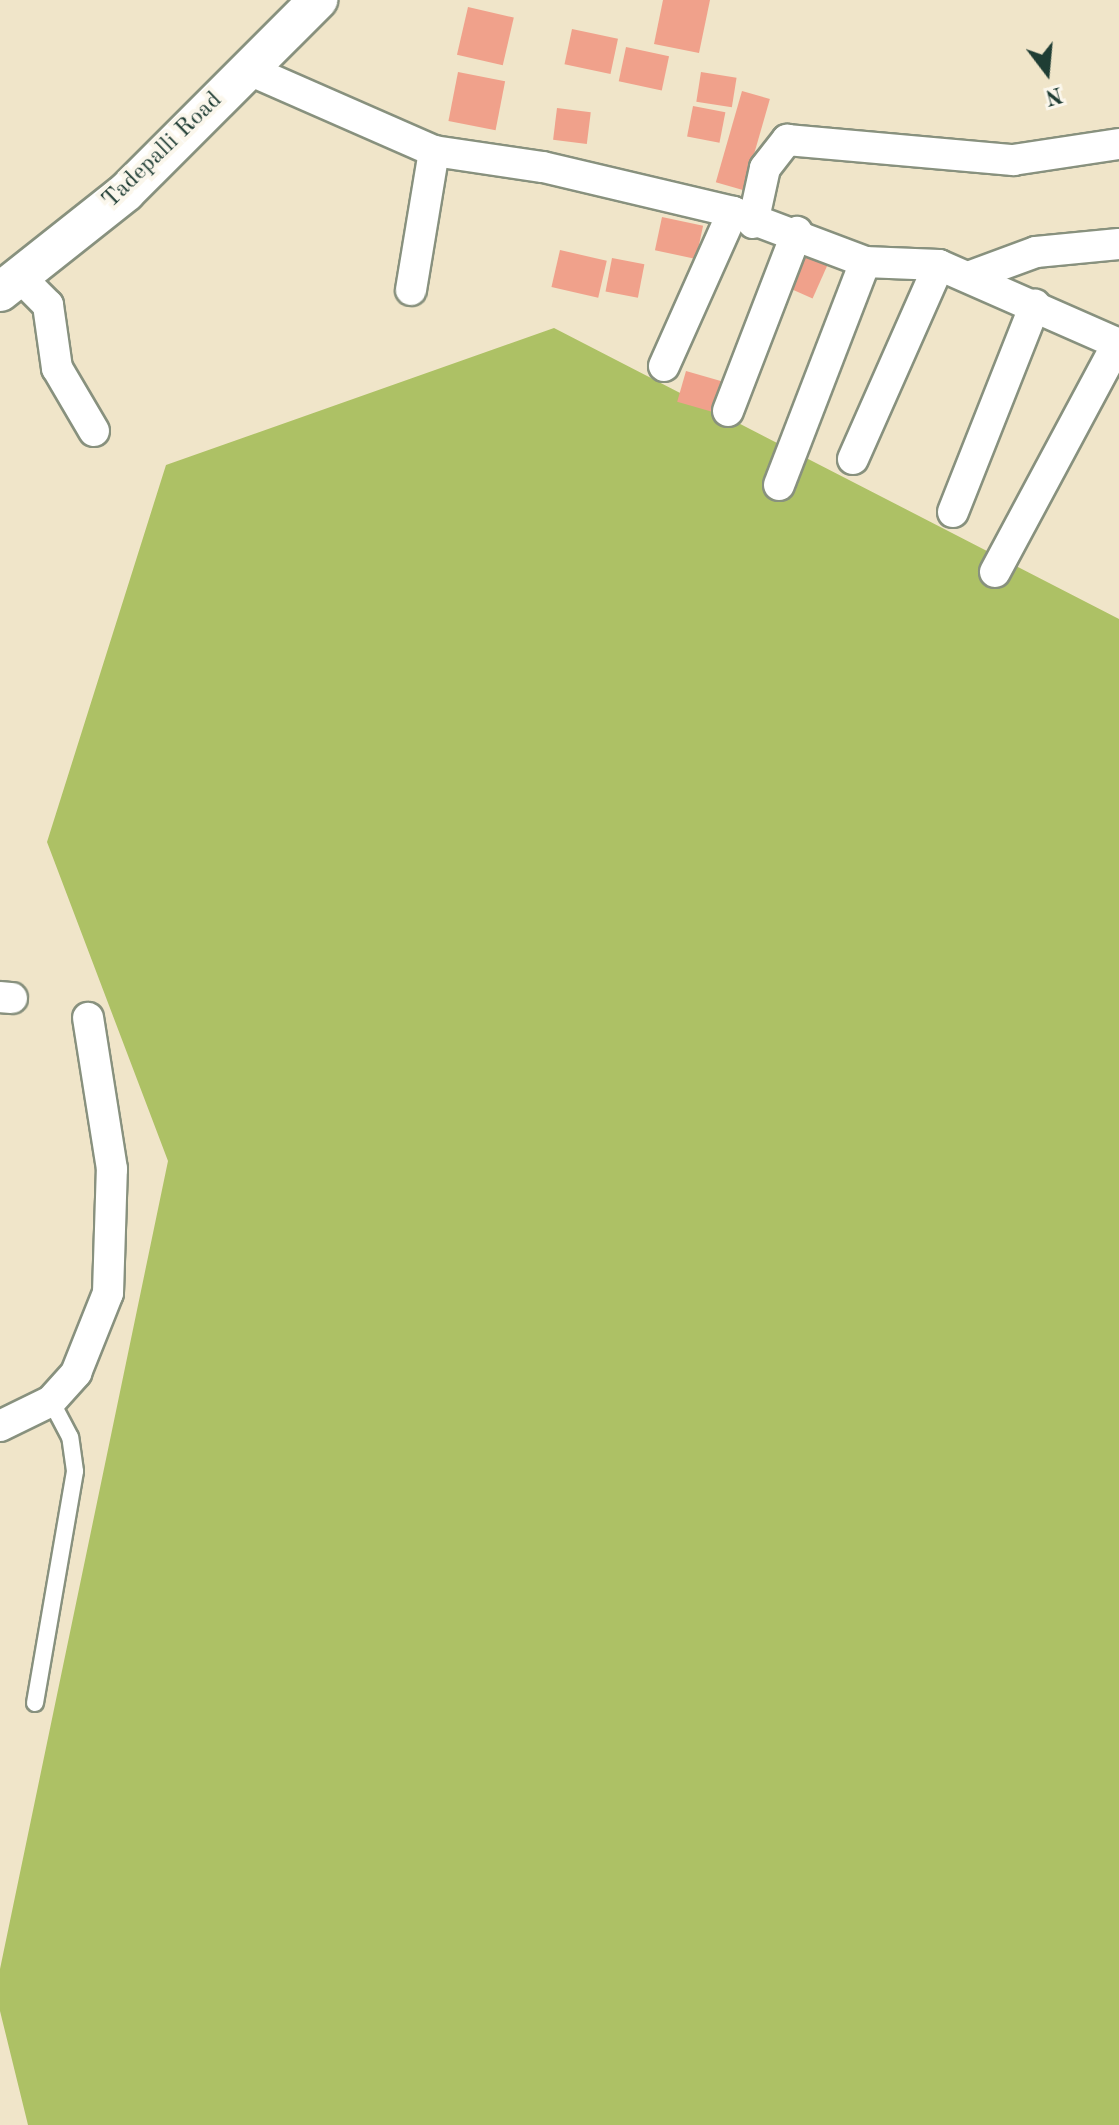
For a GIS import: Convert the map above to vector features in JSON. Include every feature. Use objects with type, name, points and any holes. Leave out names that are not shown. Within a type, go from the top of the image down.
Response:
[{"type":"street","points":[[279,34],[300,0]]},
{"type":"street","name":"Tadepalli Road","points":[[9,283],[126,192],[279,34],[318,0]]},
{"type":"street","points":[[247,69],[434,151],[556,170],[743,218],[797,232],[865,262],[939,265],[1118,344],[995,572]]},
{"type":"street","points":[[664,366],[743,218],[765,168],[787,140],[1013,160],[1119,144]]},
{"type":"street","points":[[411,290],[434,151]]},
{"type":"street","points":[[728,411],[797,232]]},
{"type":"street","points":[[968,277],[1036,252],[1119,244]]},
{"type":"street","points":[[779,485],[865,262]]},
{"type":"street","points":[[853,459],[939,265]]},
{"type":"street","points":[[9,283],[48,305],[57,368],[94,431]]},
{"type":"street","points":[[953,512],[1035,305]]},
{"type":"street","points":[[0,1426],[51,1401],[76,1373],[108,1293],[112,1169],[88,1018]]},
{"type":"lane","points":[[35,1703],[75,1471],[70,1437],[51,1401]]},
{"type":"green space","points":[[554,328],[1119,619],[1119,2125],[28,2125],[0,2011],[0,1969],[168,1161],[47,842],[166,465]]},
{"type":"building","points":[[663,0],[710,0],[699,53],[654,44]]},
{"type":"building","points":[[468,7],[514,18],[503,65],[457,55]]},
{"type":"building","points":[[572,29],[618,39],[610,74],[565,64]]},
{"type":"building","points":[[626,47],[669,56],[662,90],[619,81]]},
{"type":"building","points":[[458,72],[505,81],[496,130],[448,121]]},
{"type":"building","points":[[701,72],[737,78],[732,107],[696,102]]},
{"type":"building","points":[[742,91],[770,99],[744,190],[716,182]]},
{"type":"building","points":[[693,106],[725,112],[719,143],[687,136]]},
{"type":"building","points":[[557,108],[591,112],[587,144],[553,140]]},
{"type":"building","points":[[662,217],[703,226],[696,259],[655,250]]},
{"type":"building","points":[[560,250],[607,261],[598,298],[551,287]]},
{"type":"building","points":[[797,250],[828,264],[813,299],[782,285]]},
{"type":"building","points":[[612,258],[644,264],[638,298],[606,291]]},
{"type":"building","points":[[686,371],[731,384],[722,415],[677,402]]}]
